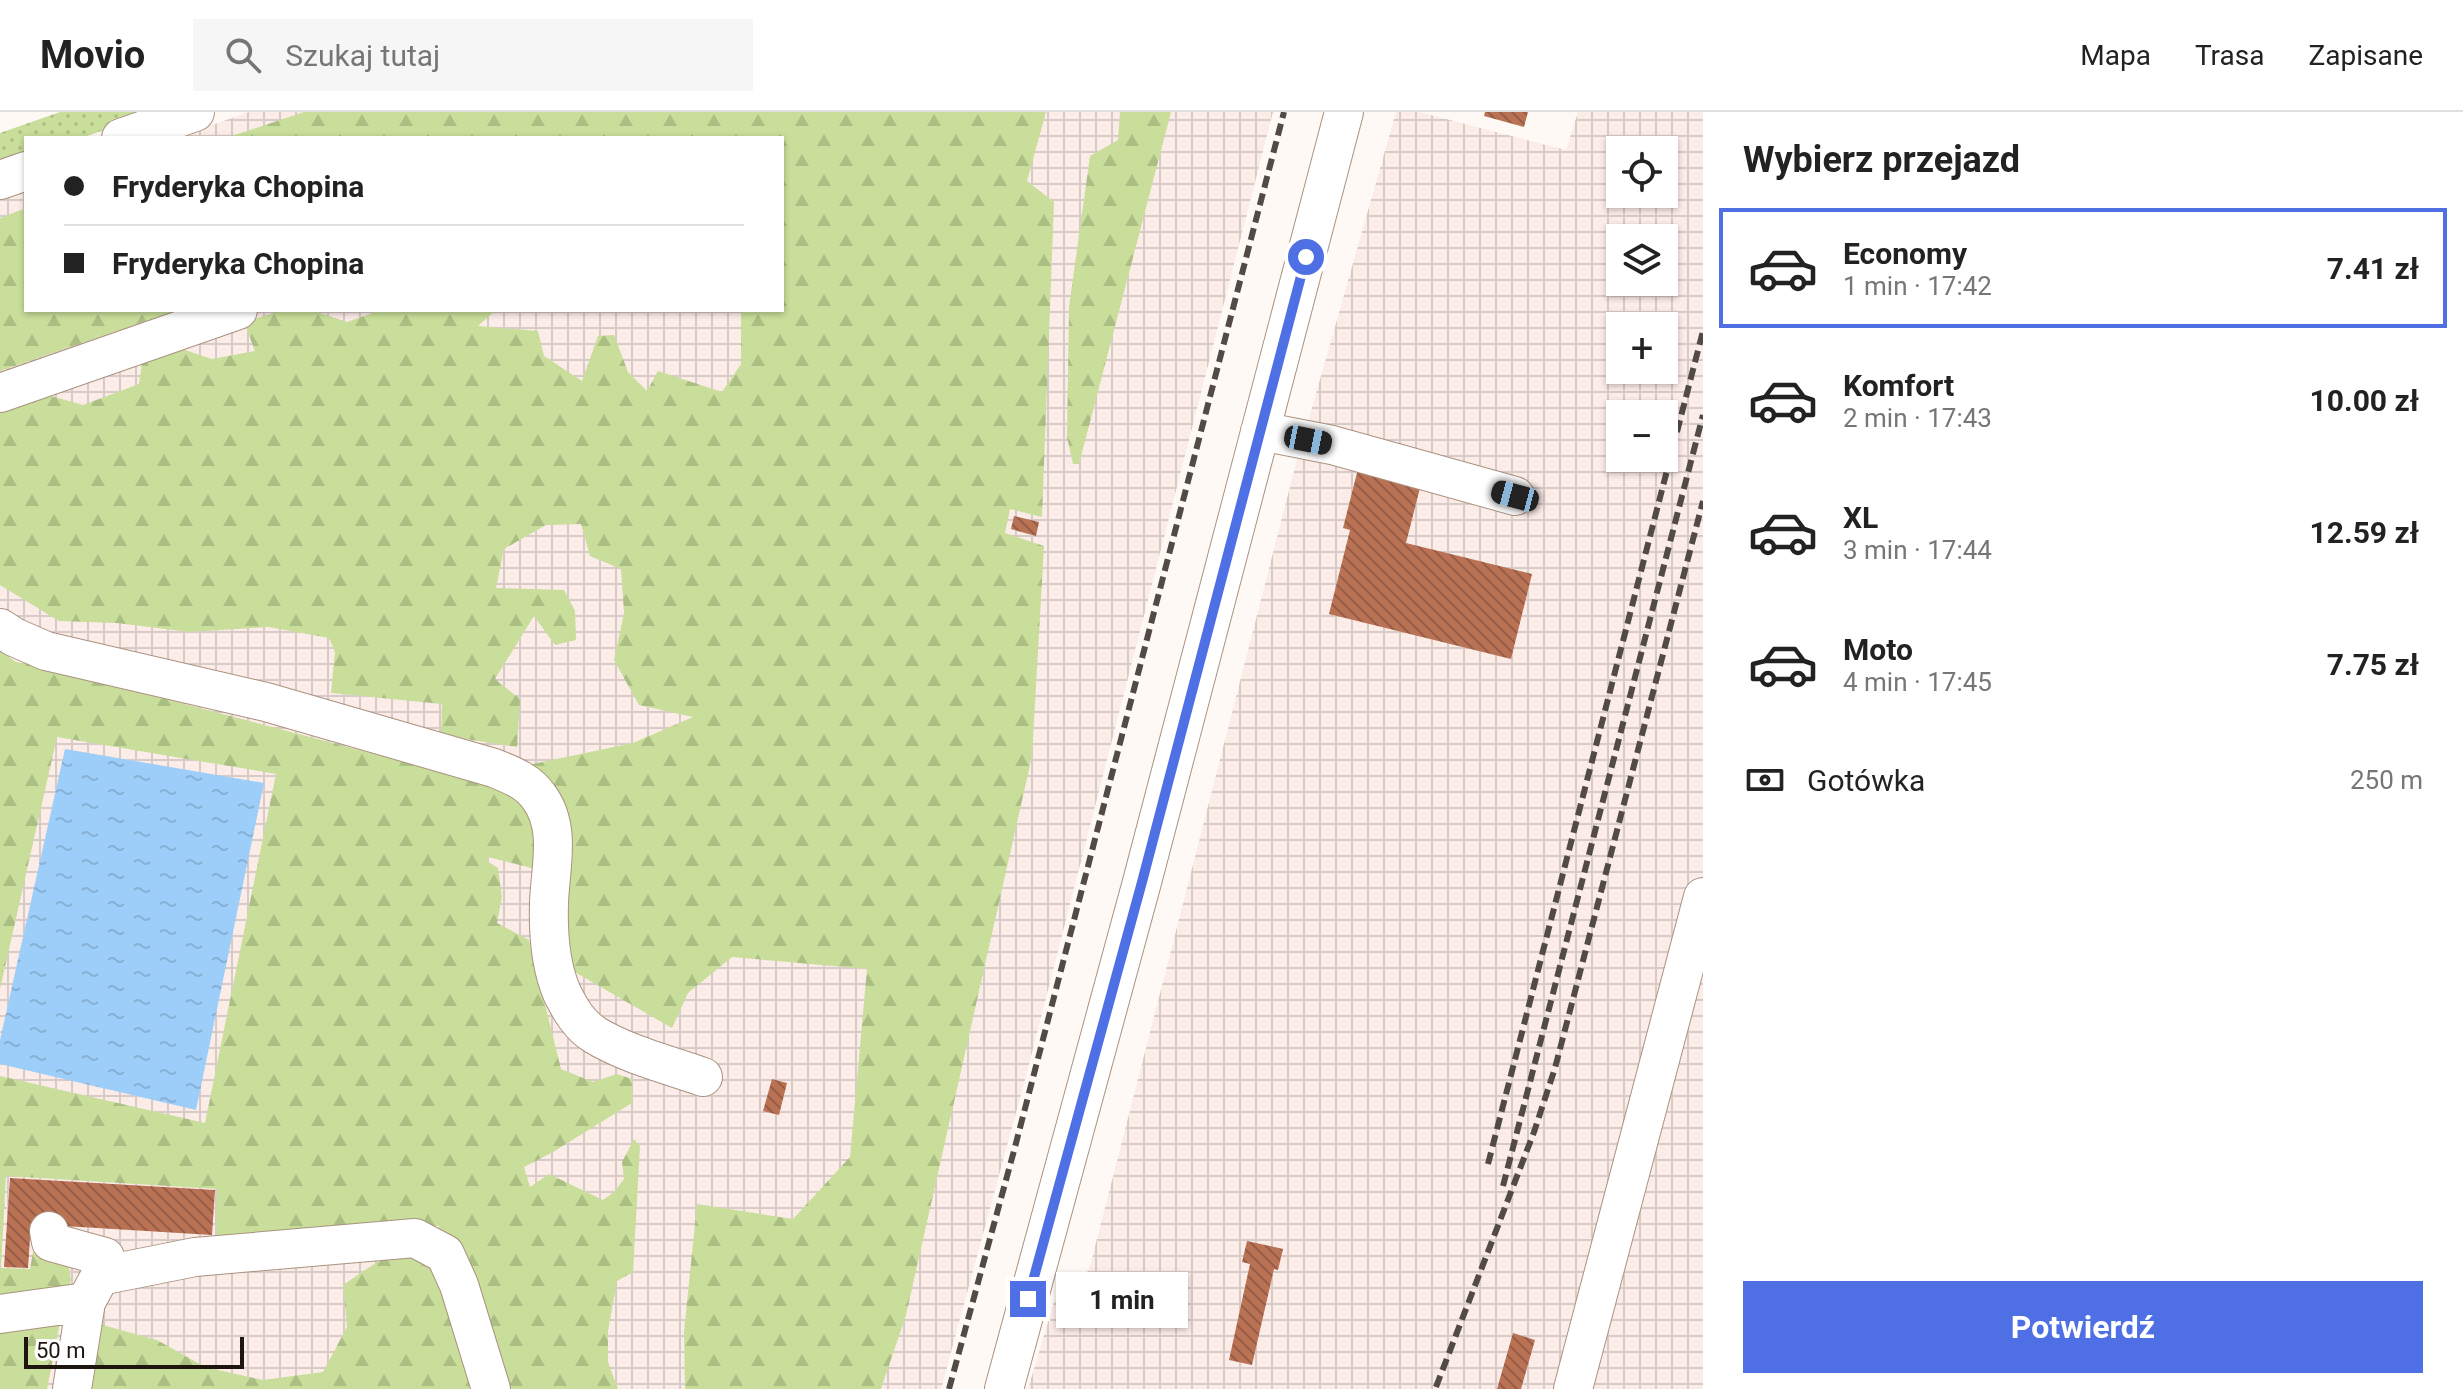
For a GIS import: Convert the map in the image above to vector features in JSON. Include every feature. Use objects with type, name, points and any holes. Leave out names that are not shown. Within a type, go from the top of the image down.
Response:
[{"type":"street","points":[[127,136],[195,112]]},
{"type":"street","points":[[1004,1389],[1142,882],[1344,112]]},
{"type":"street","points":[[0,180],[24,172]]},
{"type":"street","points":[[0,393],[232,312]]},
{"type":"street","points":[[1260,431],[1332,445],[1515,496]]},
{"type":"street","points":[[0,628],[46,651],[300,711],[516,777],[541,799],[553,834],[549,941],[556,979],[572,1013],[594,1034],[703,1077]]},
{"type":"street","points":[[1573,1389],[1703,897]]},
{"type":"street","points":[[49,1231],[51,1242],[105,1257],[93,1289],[72,1389]]},
{"type":"street","points":[[0,1314],[195,1257],[415,1238],[445,1254],[459,1285],[491,1389]]},
{"type":"shaded area","points":[[249,112],[1273,112],[1026,1076],[941,1389],[0,1389],[0,199],[24,191],[24,312],[784,312],[784,136],[181,136]]},
{"type":"shaded area","points":[[1396,112],[1419,112],[1566,150],[1578,112],[1703,112],[1703,1389],[1028,1389],[1054,1302],[1089,1270],[1294,471]]},
{"type":"green space","points":[[60,112],[157,112],[87,136],[24,136],[24,158],[0,166],[0,133]]},
{"type":"green space","points":[[304,112],[1046,112],[1027,181],[1054,202],[1042,517],[1010,509],[1005,533],[1044,546],[1032,756],[906,1315],[881,1389],[685,1389],[684,1332],[697,1204],[793,1219],[850,1157],[867,969],[732,957],[688,993],[672,1028],[573,971],[565,914],[543,871],[488,857],[487,861],[498,868],[502,897],[497,923],[529,940],[561,1069],[593,1082],[617,1074],[632,1079],[632,1103],[524,1167],[530,1187],[549,1174],[603,1200],[624,1179],[622,1162],[634,1139],[640,1146],[633,1272],[617,1281],[608,1331],[608,1362],[618,1389],[501,1389],[439,1226],[345,1226],[240,1237],[216,1236],[217,1189],[6,1176],[1,1268],[30,1269],[33,1252],[54,1253],[68,1261],[71,1280],[47,1389],[0,1389],[0,1076],[205,1123],[276,774],[57,737],[0,989],[0,651],[16,662],[496,786],[504,770],[633,743],[693,717],[639,705],[614,660],[624,613],[621,569],[590,556],[581,524],[546,525],[504,549],[496,588],[564,590],[575,611],[576,640],[555,645],[534,616],[495,679],[520,699],[517,747],[441,735],[442,704],[331,693],[335,652],[329,638],[269,627],[189,632],[117,623],[59,621],[0,585],[0,405],[37,392],[83,405],[139,384],[143,356],[176,347],[212,359],[255,351],[244,322],[277,312],[317,312],[347,322],[375,312],[494,312],[478,326],[538,331],[544,356],[582,381],[598,336],[614,335],[628,372],[647,391],[658,371],[722,392],[741,364],[741,312],[784,312],[784,136],[232,136]]},
{"type":"green space","points":[[1120,112],[1171,112],[1079,464],[1073,464],[1067,437],[1069,307],[1090,156],[1118,140]]},
{"type":"green space","points":[[24,209],[24,312],[172,312],[0,371],[0,218]]},
{"type":"green space","points":[[422,1252],[436,1257],[483,1389],[88,1389],[99,1324],[157,1340],[205,1367],[263,1380],[323,1372],[347,1327],[343,1285],[377,1262]]},
{"type":"water","points":[[65,749],[264,783],[196,1110],[0,1064],[0,1040]]},
{"type":"building","points":[[1485,112],[1528,112],[1524,127],[1484,116]]},
{"type":"building","points":[[1358,469],[1421,484],[1406,543],[1532,574],[1511,659],[1329,614],[1350,530],[1343,528]]},
{"type":"building","points":[[1014,516],[1039,522],[1036,536],[1011,529]]},
{"type":"building","points":[[772,1079],[787,1083],[779,1115],[763,1111]]},
{"type":"building","points":[[10,1178],[215,1190],[212,1235],[31,1224],[28,1268],[4,1267]]},
{"type":"building","points":[[1247,1241],[1283,1249],[1278,1270],[1274,1269],[1252,1365],[1229,1360],[1250,1264],[1242,1262]]},
{"type":"building","points":[[1513,1333],[1535,1340],[1521,1389],[1497,1389]]},
{"type":"railway","points":[[949,1389],[1015,1147],[1284,112]]},
{"type":"railway","points":[[1488,1164],[1703,331]]},
{"type":"railway","points":[[1503,1186],[1703,415]]},
{"type":"railway","points":[[1436,1387],[1534,1132],[1555,1068],[1703,501]]},
{"type":"route","points":[[1028,1299],[1142,882],[1306,257]]}]
